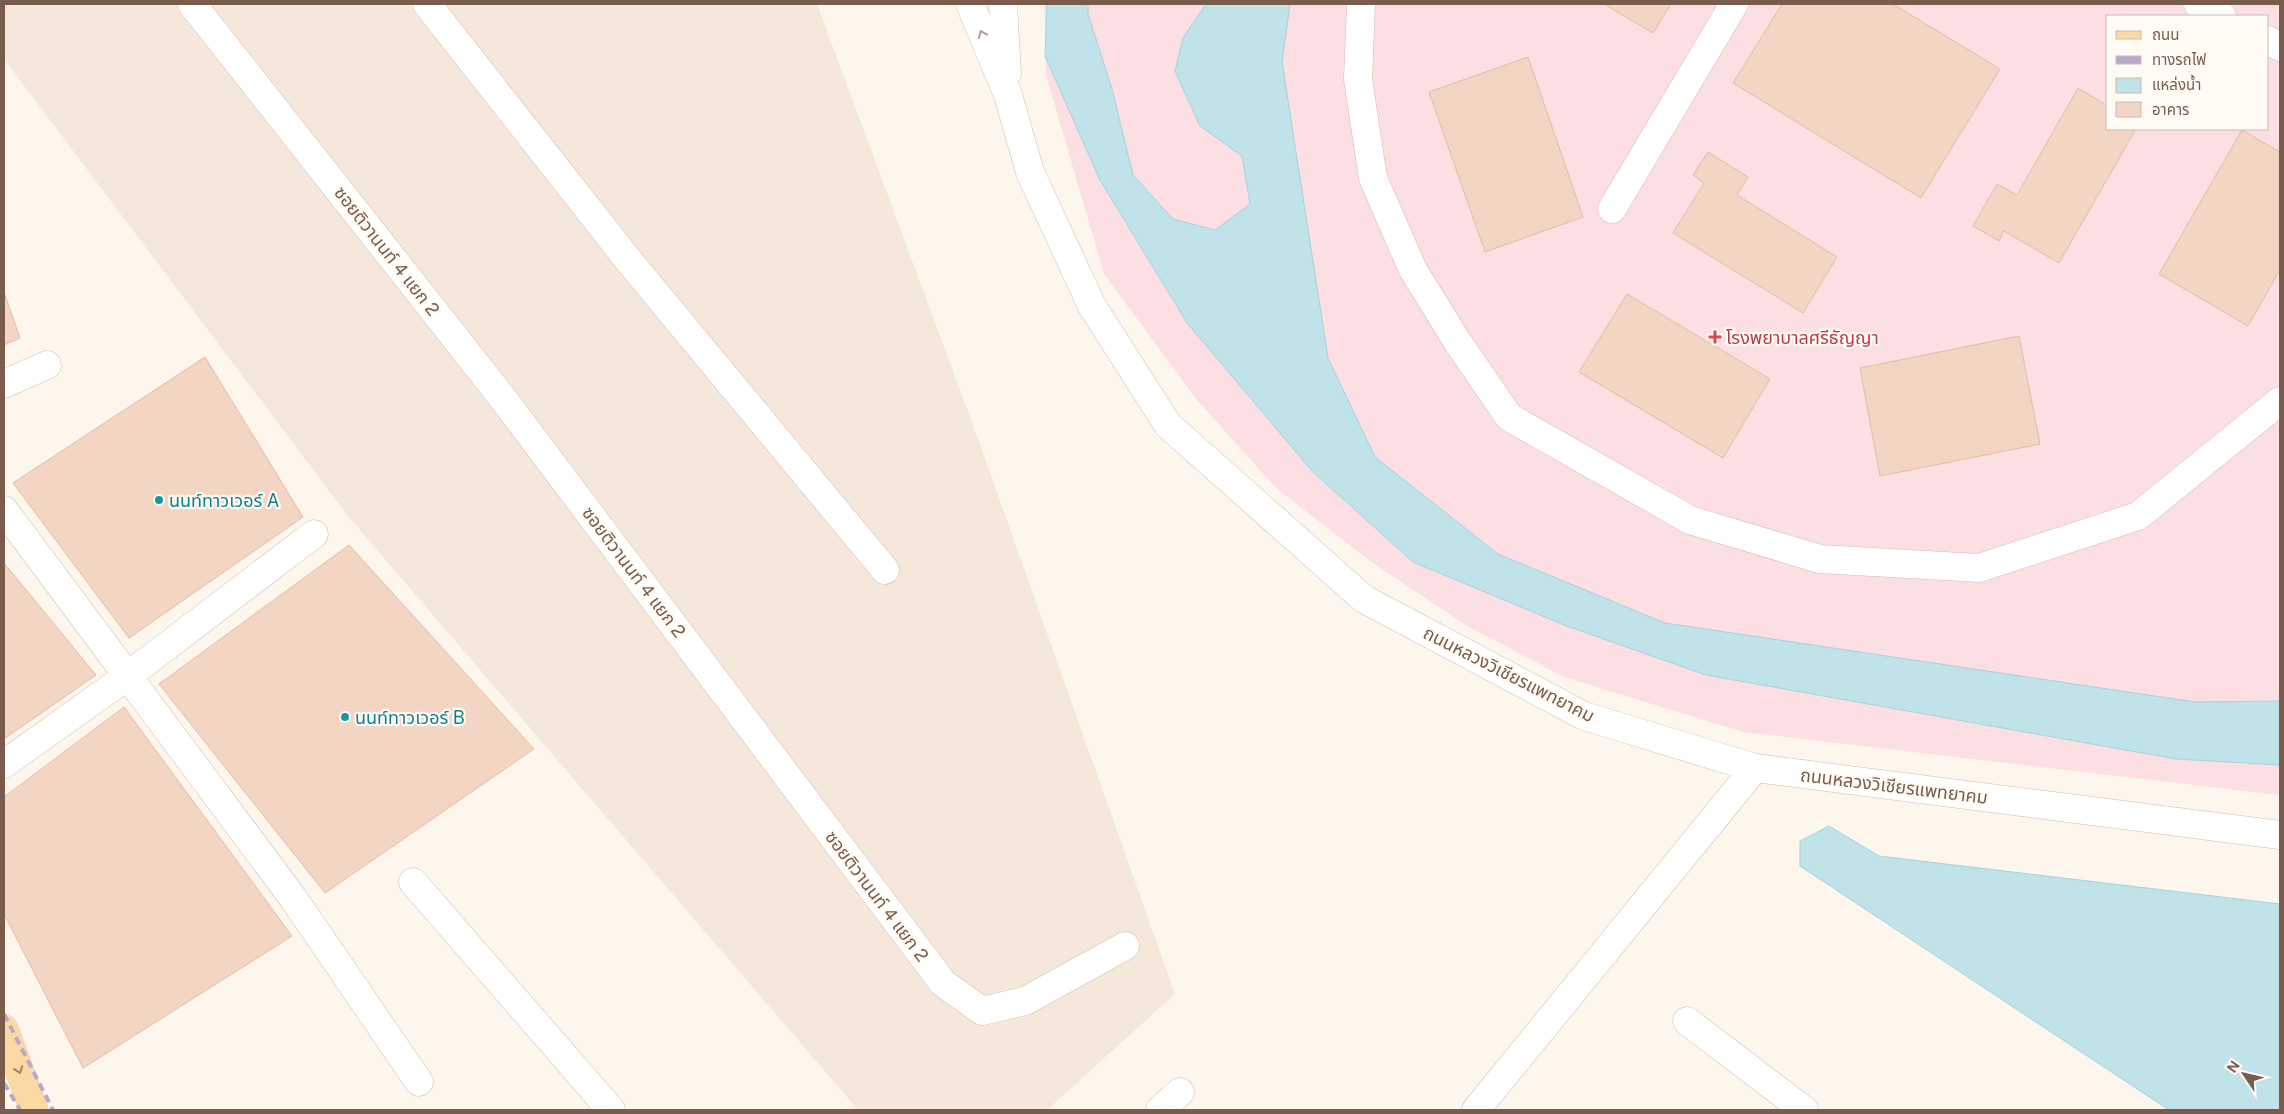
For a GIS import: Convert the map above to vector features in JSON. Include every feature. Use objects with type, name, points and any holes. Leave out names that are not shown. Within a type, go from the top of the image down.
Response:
[{"type":"main road","points":[[4,1029],[34,1110]]},
{"type":"street","name":"ซอยติวานนท์ 4 แยก 2","points":[[192,4],[501,396],[943,983],[982,1011],[1025,1001],[1125,946]]},
{"type":"street","points":[[427,4],[629,261],[885,570]]},
{"type":"street","name":"ถนนหลวงวิเชียรแพทยาคม","points":[[970,4],[1008,95],[1030,172],[1092,306],[1168,425],[1364,599],[1584,716],[1755,768],[2280,835]]},
{"type":"street","name":"ถนนหลวงวิเชียรแพทยาคม","points":[[1002,4],[1008,95]]},
{"type":"street","points":[[1361,4],[1358,79],[1373,178],[1413,270],[1456,341],[1509,417],[1690,520],[1820,559],[1979,568],[2138,516],[2280,401]]},
{"type":"street","points":[[1612,209],[1734,4]]},
{"type":"street","points":[[2198,4],[2220,15]]},
{"type":"street","points":[[2269,41],[2280,47]]},
{"type":"street","points":[[4,384],[47,365]]},
{"type":"street","points":[[4,510],[293,898],[419,1082]]},
{"type":"street","points":[[4,764],[128,675],[314,534]]},
{"type":"street","points":[[1476,1110],[1755,768]]},
{"type":"street","points":[[413,882],[611,1110]]},
{"type":"street","points":[[1687,1021],[1804,1110]]},
{"type":"street","points":[[1160,1110],[1180,1092]]},
{"type":"shaded area","points":[[4,4],[817,4],[976,433],[1175,994],[1047,1110],[858,1110],[347,515],[4,59]]},
{"type":"shaded area","name":"โรงพยาบาลศรีธัญญา","points":[[1044,4],[2280,4],[2280,795],[1743,732],[1564,677],[1469,627],[1370,561],[1276,488],[1197,400],[1104,274],[1046,75]]},
{"type":"water","points":[[1047,4],[1088,4],[1088,14],[1112,89],[1133,175],[1173,219],[1215,230],[1250,204],[1242,156],[1200,126],[1175,71],[1183,38],[1206,4],[1290,4],[1282,62],[1328,358],[1375,457],[1498,554],[1665,623],[2195,702],[2280,701],[2280,765],[2176,759],[1706,675],[1564,625],[1413,562],[1313,472],[1187,323],[1100,180],[1045,56]]},
{"type":"water","points":[[1829,826],[1879,856],[2280,904],[2280,1110],[2169,1110],[1800,866],[1800,841]]},
{"type":"building","points":[[1604,4],[1671,4],[1653,33]]},
{"type":"building","points":[[1782,4],[1893,4],[2000,69],[1921,198],[1733,83]]},
{"type":"building","points":[[1528,57],[1583,217],[1485,252],[1429,92]]},
{"type":"building","points":[[2078,88],[2106,105],[2106,130],[2135,130],[2059,263],[2004,231],[1999,241],[1973,226],[1997,184],[2017,195]]},
{"type":"building","points":[[2242,130],[2280,152],[2280,270],[2248,326],[2159,274]]},
{"type":"building","points":[[1708,152],[1748,177],[1737,195],[1837,257],[1803,313],[1673,233],[1704,183],[1693,175]]},
{"type":"building","points":[[4,292],[20,338],[4,345]]},
{"type":"building","points":[[1627,294],[1770,379],[1723,458],[1579,372]]},
{"type":"building","points":[[2019,336],[2040,444],[1880,476],[1860,368]]},
{"type":"building","name":"นนท์ทาวเวอร์ A","points":[[205,357],[303,517],[129,638],[13,483]]},
{"type":"building","name":"นนท์ทาวเวอร์ B","points":[[349,545],[534,749],[325,893],[159,684]]},
{"type":"building","points":[[4,563],[96,675],[4,739]]},
{"type":"building","points":[[124,707],[292,936],[83,1068],[4,914],[4,797]]},
{"type":"railway","points":[[4,1014],[53,1110]]},
{"type":"railway","points":[[4,1083],[20,1110]]},
{"type":"place","name":"โรงพยาบาลศรีธัญญา","points":[[1715,337]]},
{"type":"place","name":"นนท์ทาวเวอร์ A","points":[[159,500]]},
{"type":"place","name":"นนท์ทาวเวอร์ B","points":[[345,717]]}]
